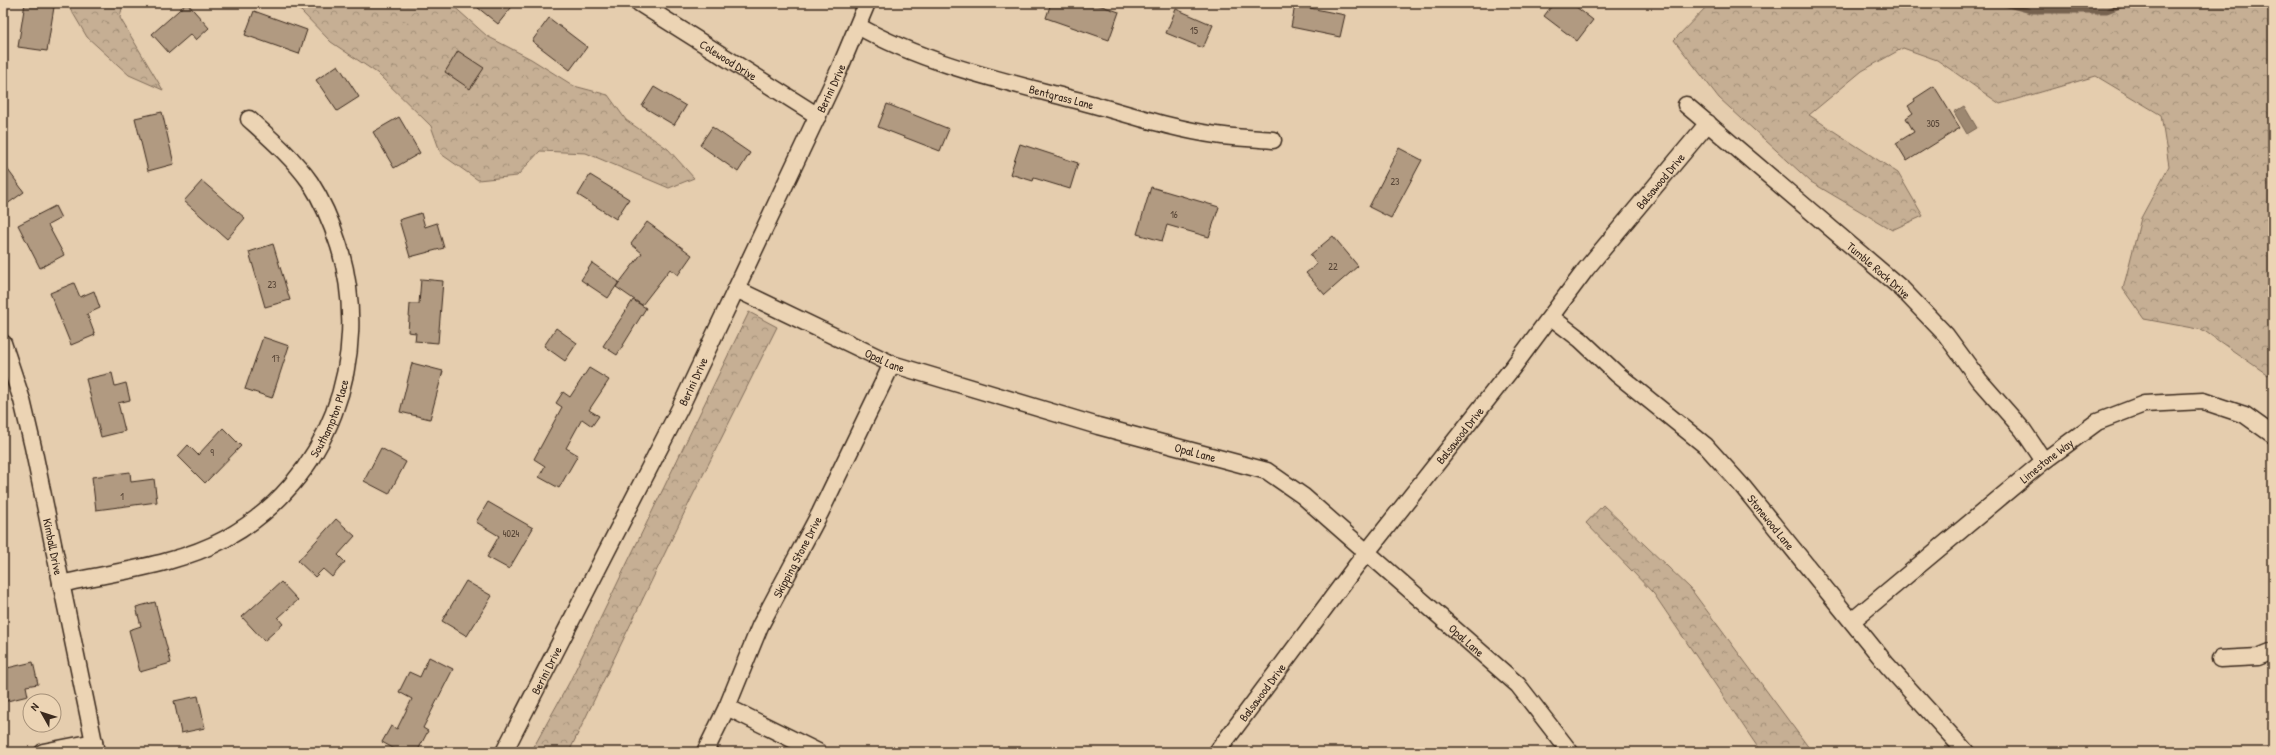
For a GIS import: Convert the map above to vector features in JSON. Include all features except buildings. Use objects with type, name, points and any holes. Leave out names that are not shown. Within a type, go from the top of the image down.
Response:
[{"type":"street","name":"Colewood Drive","points":[[639,3],[818,116]]},
{"type":"street","name":"Berini Drive","points":[[504,752],[670,428],[818,116],[867,3]]},
{"type":"street","name":"Bentgrass Lane","points":[[858,26],[880,39],[999,80],[1184,129],[1216,136],[1273,140]]},
{"type":"street","name":"Tumble Rock Drive","points":[[1686,105],[1902,289],[1946,335],[1979,380],[2023,430],[2044,461]]},
{"type":"street","name":"Southampton Place","points":[[60,584],[176,560],[204,550],[227,538],[254,520],[280,497],[312,458],[329,428],[345,380],[350,351],[349,294],[344,264],[325,208],[310,182],[285,152],[249,119]]},
{"type":"street","name":"Balsawood Drive","points":[[1217,752],[1367,552],[1551,317],[1586,269],[1708,123]]},
{"type":"street","name":"Opal Lane","points":[[736,289],[892,364],[1098,426],[1267,471],[1303,496],[1518,685],[1570,752]]},
{"type":"street","name":"Stonewood Lane","points":[[1551,317],[1581,340],[1617,374],[1706,446],[1744,486],[1887,665],[1966,752]]},
{"type":"street","name":"Kimball Drive","points":[[3,343],[22,400],[33,447],[60,584],[95,747]]},
{"type":"street","name":"Skipping Stone Drive","points":[[705,752],[727,708],[760,626],[820,513],[892,364]]},
{"type":"street","name":"Limestone Way","points":[[1852,621],[2044,461],[2097,422],[2144,404],[2203,401],[2245,415],[2273,435]]},
{"type":"street","points":[[2220,659],[2258,657],[2273,651]]},
{"type":"street","points":[[727,708],[818,752]]},
{"type":"street","points":[[43,752],[95,747]]},
{"type":"green space","points":[[67,3],[123,3],[120,18],[163,90],[129,75],[87,37]]},
{"type":"green space","points":[[285,3],[450,3],[487,36],[531,59],[574,86],[608,95],[626,120],[668,149],[694,178],[669,188],[586,153],[540,151],[517,176],[478,180],[441,154],[431,126],[377,73],[331,42],[301,11]]},
{"type":"green space","points":[[1710,3],[2273,3],[2273,371],[2268,375],[2203,330],[2144,319],[2123,289],[2141,218],[2169,166],[2161,115],[2096,76],[2000,104],[1937,60],[1903,48],[1862,71],[1809,115],[1898,173],[1923,216],[1892,230],[1811,182],[1719,98],[1674,40]]},
{"type":"green space","points":[[749,312],[777,327],[691,499],[569,752],[531,752],[569,683]]},
{"type":"green space","points":[[1603,505],[1690,588],[1812,752],[1761,752],[1654,594],[1586,523]]},
{"type":"shaded area","points":[[1964,106],[1977,128],[1967,134],[1954,112]]},
{"type":"waterway","points":[[2001,3],[2031,11],[2107,11],[2128,3]]}]
